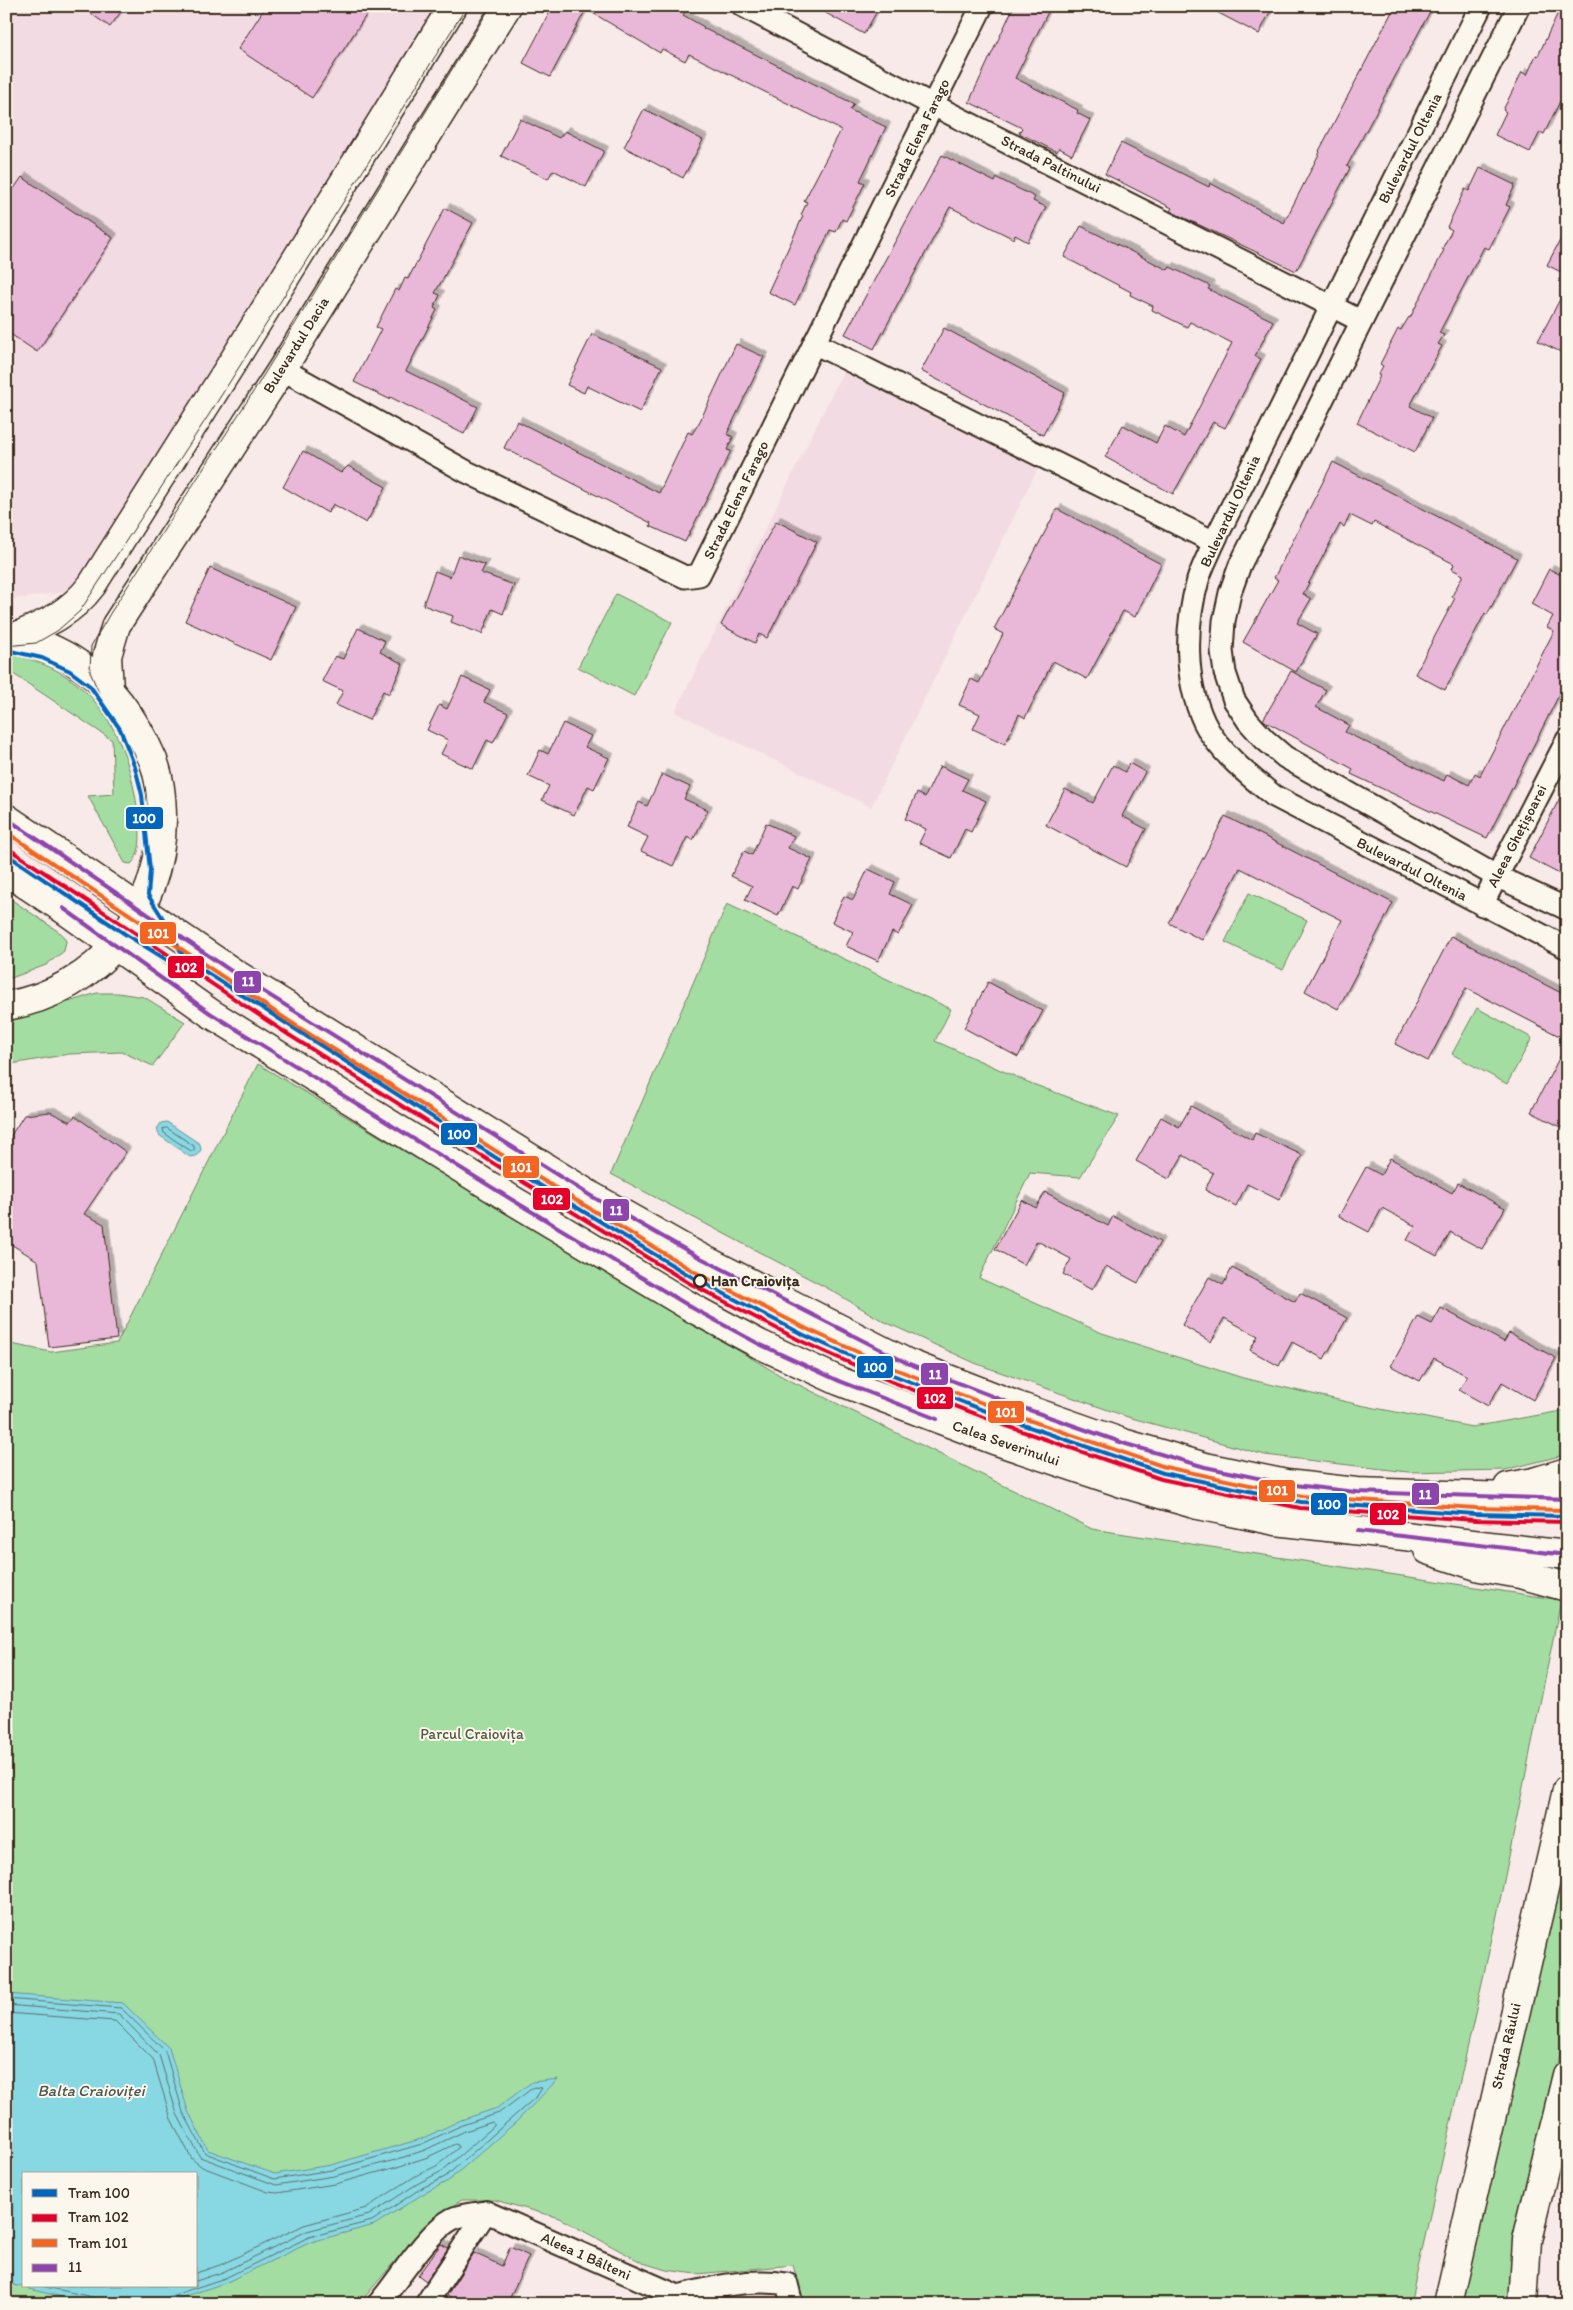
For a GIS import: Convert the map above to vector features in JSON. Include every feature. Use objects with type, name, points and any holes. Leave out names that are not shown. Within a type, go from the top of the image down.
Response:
[{"type":"main road","points":[[10,637],[50,623],[70,610],[92,585],[453,6]]},
{"type":"main road","name":"Bulevardul Dacia","points":[[109,689],[107,656],[116,625],[282,369],[507,6]]},
{"type":"main road","points":[[6,1006],[22,1004],[58,990],[90,970],[116,946],[140,910],[155,874],[160,850],[162,803],[154,762],[136,724],[109,689],[77,663],[52,649],[10,637]]},
{"type":"main road","points":[[6,818],[237,975],[591,1196],[695,1255],[908,1363],[1014,1405],[1126,1444],[1205,1467],[1303,1486],[1356,1492],[1567,1499]]},
{"type":"main road","name":"Calea Severinului","points":[[6,871],[210,1013],[514,1201],[696,1310],[759,1344],[830,1377],[994,1440],[1122,1483],[1198,1505],[1276,1521],[1567,1555]]},
{"type":"main road","points":[[1462,1496],[1534,1482],[1567,1472]]},
{"type":"main road","points":[[1376,1533],[1480,1567],[1520,1574],[1567,1587]]},
{"type":"main road","name":"Strada Râului","points":[[1448,2304],[1517,1996],[1567,1790]]},
{"type":"main road","points":[[1523,2304],[1527,2240],[1567,2075]]},
{"type":"street","name":"Strada Paltinului","points":[[743,6],[933,105],[1361,321]]},
{"type":"street","name":"Strada Elena Farago","points":[[282,369],[467,472],[684,578],[699,575],[982,6]]},
{"type":"street","name":"Bulevardul Oltenia","points":[[1481,6],[1214,542],[1198,581],[1188,650],[1191,688],[1205,724],[1247,775],[1274,796],[1308,816],[1567,948]]},
{"type":"street","points":[[1519,6],[1240,566],[1230,592],[1224,621],[1222,651],[1225,673],[1234,700],[1248,721],[1285,757],[1496,876],[1567,909]]},
{"type":"street","points":[[814,343],[1214,542]]},
{"type":"street","points":[[1188,650],[1222,651]]},
{"type":"street","name":"Aleea Ghețișoarei","points":[[1482,905],[1567,740]]},
{"type":"street","points":[[378,2304],[397,2282],[431,2235],[453,2219],[486,2212]]},
{"type":"street","points":[[426,2304],[486,2212]]},
{"type":"street","name":"Aleea 1 Bâlteni","points":[[486,2212],[680,2300]]},
{"type":"street","points":[[680,2300],[715,2286],[766,2281],[787,2284],[792,2304]]},
{"type":"shaded area","points":[[6,6],[446,6],[73,591],[6,600]]},
{"type":"shaded area","points":[[843,372],[1038,468],[871,807],[675,712]]},
{"type":"green space","points":[[616,594],[672,622],[634,696],[578,667]]},
{"type":"green space","points":[[6,654],[36,662],[62,674],[83,689],[100,709],[114,731],[125,756],[133,784],[138,813],[139,847],[131,864],[125,863],[88,796],[114,794],[112,740],[6,669]]},
{"type":"green space","points":[[1249,893],[1307,920],[1283,970],[1225,942]]},
{"type":"green space","points":[[6,896],[62,934],[66,941],[64,951],[46,965],[6,980]]},
{"type":"green space","points":[[727,904],[951,1009],[935,1041],[1030,1083],[1119,1116],[1080,1177],[1030,1173],[979,1278],[1102,1333],[1243,1378],[1360,1405],[1472,1427],[1567,1410],[1567,1453],[1505,1470],[1408,1472],[1265,1455],[1128,1417],[977,1364],[883,1321],[829,1289],[611,1174]]},
{"type":"green space","points":[[97,993],[118,993],[144,997],[185,1022],[153,1066],[122,1052],[69,1054],[6,1065],[6,1019],[34,1013]]},
{"type":"green space","points":[[1477,1008],[1532,1038],[1507,1084],[1452,1054]]},
{"type":"green space","name":"Parcul Craiovița","points":[[258,1064],[783,1377],[1092,1529],[1561,1600],[1496,1920],[1410,2304],[804,2304],[793,2265],[697,2274],[666,2270],[643,2263],[559,2218],[495,2200],[462,2200],[437,2215],[411,2242],[359,2304],[6,2304],[6,1343],[51,1352],[117,1343]]},
{"type":"green space","points":[[1567,1849],[1567,2024],[1516,2240],[1510,2304],[1462,2304]]},
{"type":"water","points":[[167,1122],[200,1144],[201,1150],[196,1156],[190,1157],[159,1135],[157,1129],[161,1123]]},
{"type":"water","name":"Balta Craioviței","points":[[6,1994],[123,2003],[169,2048],[188,2111],[208,2150],[275,2174],[331,2165],[421,2139],[461,2120],[497,2108],[532,2082],[558,2079],[516,2122],[448,2181],[423,2194],[374,2225],[311,2242],[227,2282],[163,2304],[78,2301],[26,2288],[198,2288],[198,2172],[22,2172],[22,2287],[6,2283]]},
{"type":"building","points":[[80,6],[125,6],[110,27]]},
{"type":"building","points":[[266,6],[372,6],[312,98],[238,49]]},
{"type":"building","points":[[553,6],[675,6],[685,12],[683,15],[703,28],[854,104],[850,110],[886,127],[860,181],[865,183],[846,221],[842,219],[836,232],[830,230],[795,305],[768,292],[803,216],[801,215],[807,202],[804,201],[841,130],[689,54],[685,61],[662,49],[660,53],[586,9],[550,77],[523,63]]},
{"type":"building","points":[[813,6],[880,6],[864,34]]},
{"type":"building","points":[[1014,6],[1051,6],[1015,78],[1078,110],[1077,113],[1090,120],[1072,155],[1059,148],[1057,152],[1019,133],[1022,128],[969,102]]},
{"type":"building","points":[[1205,6],[1273,6],[1259,34]]},
{"type":"building","points":[[1395,6],[1433,6],[1347,166],[1350,168],[1296,271],[1170,211],[1172,208],[1105,174],[1121,143],[1209,187],[1210,183],[1284,223],[1319,151]]},
{"type":"building","points":[[1561,6],[1567,6],[1567,87],[1544,134],[1540,132],[1530,152],[1495,135],[1506,112],[1503,110],[1522,72],[1527,75]]},
{"type":"building","points":[[644,109],[703,140],[683,178],[624,147]]},
{"type":"building","points":[[520,119],[559,138],[565,131],[604,151],[586,187],[553,170],[548,179],[501,156]]},
{"type":"building","points":[[942,155],[995,182],[997,178],[1035,197],[1033,201],[1046,207],[1028,242],[1015,235],[1014,239],[950,207],[874,349],[845,334]]},
{"type":"building","points":[[1480,168],[1515,185],[1506,205],[1510,207],[1489,249],[1484,247],[1439,333],[1444,335],[1438,344],[1442,346],[1410,406],[1432,418],[1415,452],[1357,423],[1380,376],[1378,375],[1383,366],[1380,364],[1398,329],[1401,330],[1410,318],[1444,250],[1442,249],[1452,230],[1447,227],[1465,189],[1469,191]]},
{"type":"building","points":[[22,177],[113,238],[37,352],[6,331],[6,200]]},
{"type":"building","points":[[445,208],[473,223],[435,293],[440,295],[434,308],[437,310],[406,371],[478,407],[464,434],[390,397],[389,399],[354,382],[381,329],[376,327],[395,289],[399,291],[405,278],[408,279]]},
{"type":"building","points":[[1081,226],[1168,270],[1170,267],[1210,286],[1208,289],[1273,321],[1255,356],[1261,359],[1225,428],[1213,422],[1173,494],[1105,457],[1123,425],[1156,443],[1165,426],[1184,437],[1232,343],[1190,322],[1187,327],[1152,310],[1153,306],[1130,295],[1131,292],[1064,257]]},
{"type":"building","points":[[1567,227],[1567,275],[1547,265]]},
{"type":"building","points":[[1567,286],[1567,355],[1538,341]]},
{"type":"building","points":[[944,328],[1065,393],[1043,435],[921,371]]},
{"type":"building","points":[[592,334],[662,367],[640,412],[587,386],[584,393],[567,385]]},
{"type":"building","points":[[736,344],[764,357],[727,434],[733,437],[727,450],[731,451],[685,542],[650,526],[651,523],[504,448],[517,421],[659,493],[688,432],[692,434],[700,421]]},
{"type":"building","points":[[303,451],[341,473],[348,466],[386,487],[366,523],[333,504],[328,513],[283,487]]},
{"type":"building","points":[[1333,462],[1517,558],[1487,615],[1485,613],[1445,690],[1415,674],[1455,598],[1452,596],[1463,575],[1452,569],[1454,564],[1374,522],[1372,526],[1350,515],[1344,527],[1340,524],[1303,594],[1311,599],[1297,623],[1317,634],[1296,672],[1243,642],[1278,580],[1274,578]]},
{"type":"building","points":[[1057,509],[1161,564],[1135,617],[1123,611],[1087,679],[1053,661],[1025,718],[1019,714],[1005,744],[973,729],[980,714],[959,705],[971,679],[979,683],[1003,634],[994,629]]},
{"type":"building","points":[[776,521],[817,542],[767,638],[759,634],[755,643],[721,625]]},
{"type":"building","points":[[458,555],[485,565],[481,573],[514,585],[503,614],[492,609],[482,634],[451,622],[453,616],[423,605],[435,571],[450,577]]},
{"type":"building","points":[[210,568],[296,607],[271,660],[185,621]]},
{"type":"building","points":[[1549,569],[1567,578],[1567,679],[1487,838],[1351,774],[1353,769],[1263,720],[1291,671],[1326,690],[1316,707],[1349,725],[1345,732],[1444,781],[1447,774],[1469,785],[1475,773],[1480,776],[1554,631],[1547,627],[1553,616],[1531,604]]},
{"type":"building","points":[[358,628],[385,641],[380,652],[403,664],[389,694],[383,691],[369,720],[336,705],[343,691],[322,681],[335,656],[343,659]]},
{"type":"building","points":[[462,677],[490,690],[484,702],[508,713],[493,743],[487,740],[473,769],[441,754],[448,740],[427,730],[439,705],[447,709]]},
{"type":"building","points":[[563,723],[591,736],[585,747],[609,758],[594,789],[588,786],[574,815],[542,800],[549,786],[528,776],[540,750],[548,754]]},
{"type":"building","points":[[1129,763],[1145,772],[1122,816],[1146,829],[1126,867],[1046,825],[1065,789],[1093,803],[1113,765],[1125,772]]},
{"type":"building","points":[[940,766],[968,779],[962,790],[986,801],[971,832],[965,829],[951,858],[919,843],[926,829],[905,819],[917,793],[925,797]]},
{"type":"building","points":[[662,774],[690,787],[684,799],[708,810],[693,840],[687,837],[673,866],[641,851],[648,837],[627,827],[639,802],[647,806]]},
{"type":"building","points":[[1567,784],[1567,878],[1529,858]]},
{"type":"building","points":[[1225,816],[1393,903],[1338,1009],[1305,991],[1342,920],[1240,868],[1202,940],[1169,923]]},
{"type":"building","points":[[766,823],[794,836],[788,848],[812,859],[798,889],[792,886],[778,916],[745,900],[752,886],[731,876],[744,851],[752,855]]},
{"type":"building","points":[[868,869],[895,882],[890,894],[913,905],[898,935],[892,932],[878,961],[846,946],[853,932],[832,922],[844,896],[853,900]]},
{"type":"building","points":[[1451,936],[1567,996],[1567,1040],[1466,988],[1428,1061],[1395,1044]]},
{"type":"building","points":[[988,982],[1043,1011],[1018,1057],[964,1028]]},
{"type":"building","points":[[1567,1043],[1567,1130],[1531,1112]]},
{"type":"building","points":[[1191,1106],[1252,1140],[1255,1133],[1302,1155],[1279,1200],[1247,1184],[1236,1206],[1205,1190],[1213,1173],[1183,1155],[1169,1179],[1136,1161],[1161,1117],[1179,1127]]},
{"type":"building","points":[[50,1112],[70,1122],[75,1116],[126,1152],[84,1214],[104,1224],[117,1339],[49,1347],[38,1261],[6,1241],[6,1143],[24,1115]]},
{"type":"building","points":[[1390,1158],[1452,1193],[1458,1183],[1505,1208],[1482,1249],[1450,1232],[1437,1256],[1407,1240],[1415,1226],[1382,1208],[1369,1232],[1339,1216],[1366,1167],[1381,1175]]},
{"type":"building","points":[[1045,1192],[1108,1226],[1113,1216],[1160,1242],[1138,1283],[1106,1266],[1092,1290],[1063,1274],[1071,1259],[1037,1241],[1024,1265],[995,1249],[1022,1200],[1036,1208]]},
{"type":"building","points":[[1232,1268],[1295,1302],[1300,1293],[1347,1318],[1324,1359],[1292,1342],[1279,1366],[1250,1350],[1258,1336],[1224,1318],[1211,1342],[1182,1325],[1209,1277],[1223,1285]]},
{"type":"building","points":[[1441,1308],[1504,1342],[1509,1333],[1556,1358],[1533,1400],[1502,1382],[1488,1406],[1459,1390],[1467,1376],[1434,1358],[1420,1381],[1391,1366],[1418,1317],[1432,1324]]},
{"type":"building","points":[[441,2244],[448,2248],[426,2281],[418,2275]]},
{"type":"building","points":[[510,2247],[529,2256],[507,2304],[449,2304],[452,2298],[447,2295],[474,2253],[502,2266]]},
{"type":"tram line","points":[[6,646],[36,643],[57,631],[80,611],[212,410],[467,6]]},
{"type":"tram line","points":[[103,702],[90,672],[91,646],[255,389],[491,6]]},
{"type":"tram line","name":"100","points":[[6,650],[42,658],[70,671],[90,686],[120,729],[135,767],[142,795],[150,870],[148,895],[169,928],[184,958],[523,1175],[692,1277],[804,1335],[893,1375],[1006,1419],[1163,1473],[1301,1502],[1475,1514],[1567,1516]]},
{"type":"tram line","name":"101","points":[[9,834],[295,1025],[526,1170],[695,1272],[807,1329],[895,1369],[1008,1413],[1165,1467],[1302,1496],[1475,1508],[1567,1510]]},
{"type":"tram line","name":"102","points":[[6,847],[289,1035],[520,1180],[689,1283],[801,1341],[890,1381],[1004,1425],[1161,1479],[1300,1508],[1475,1520],[1567,1522]]},
{"type":"tram line","name":"100","points":[[6,854],[125,934],[193,976]]},
{"type":"transit line","name":"11","points":[[6,818],[237,975],[591,1196],[695,1255],[907,1363],[1015,1405],[1126,1444],[1205,1467],[1286,1484],[1356,1492],[1567,1499]]},
{"type":"transit line","name":"11","points":[[63,908],[210,1013],[514,1201],[696,1310],[759,1344],[839,1381],[937,1419]]},
{"type":"transit line","name":"11","points":[[1358,1531],[1567,1555]]},
{"type":"place","name":"Han Craiovița","points":[[700,1281]]}]
